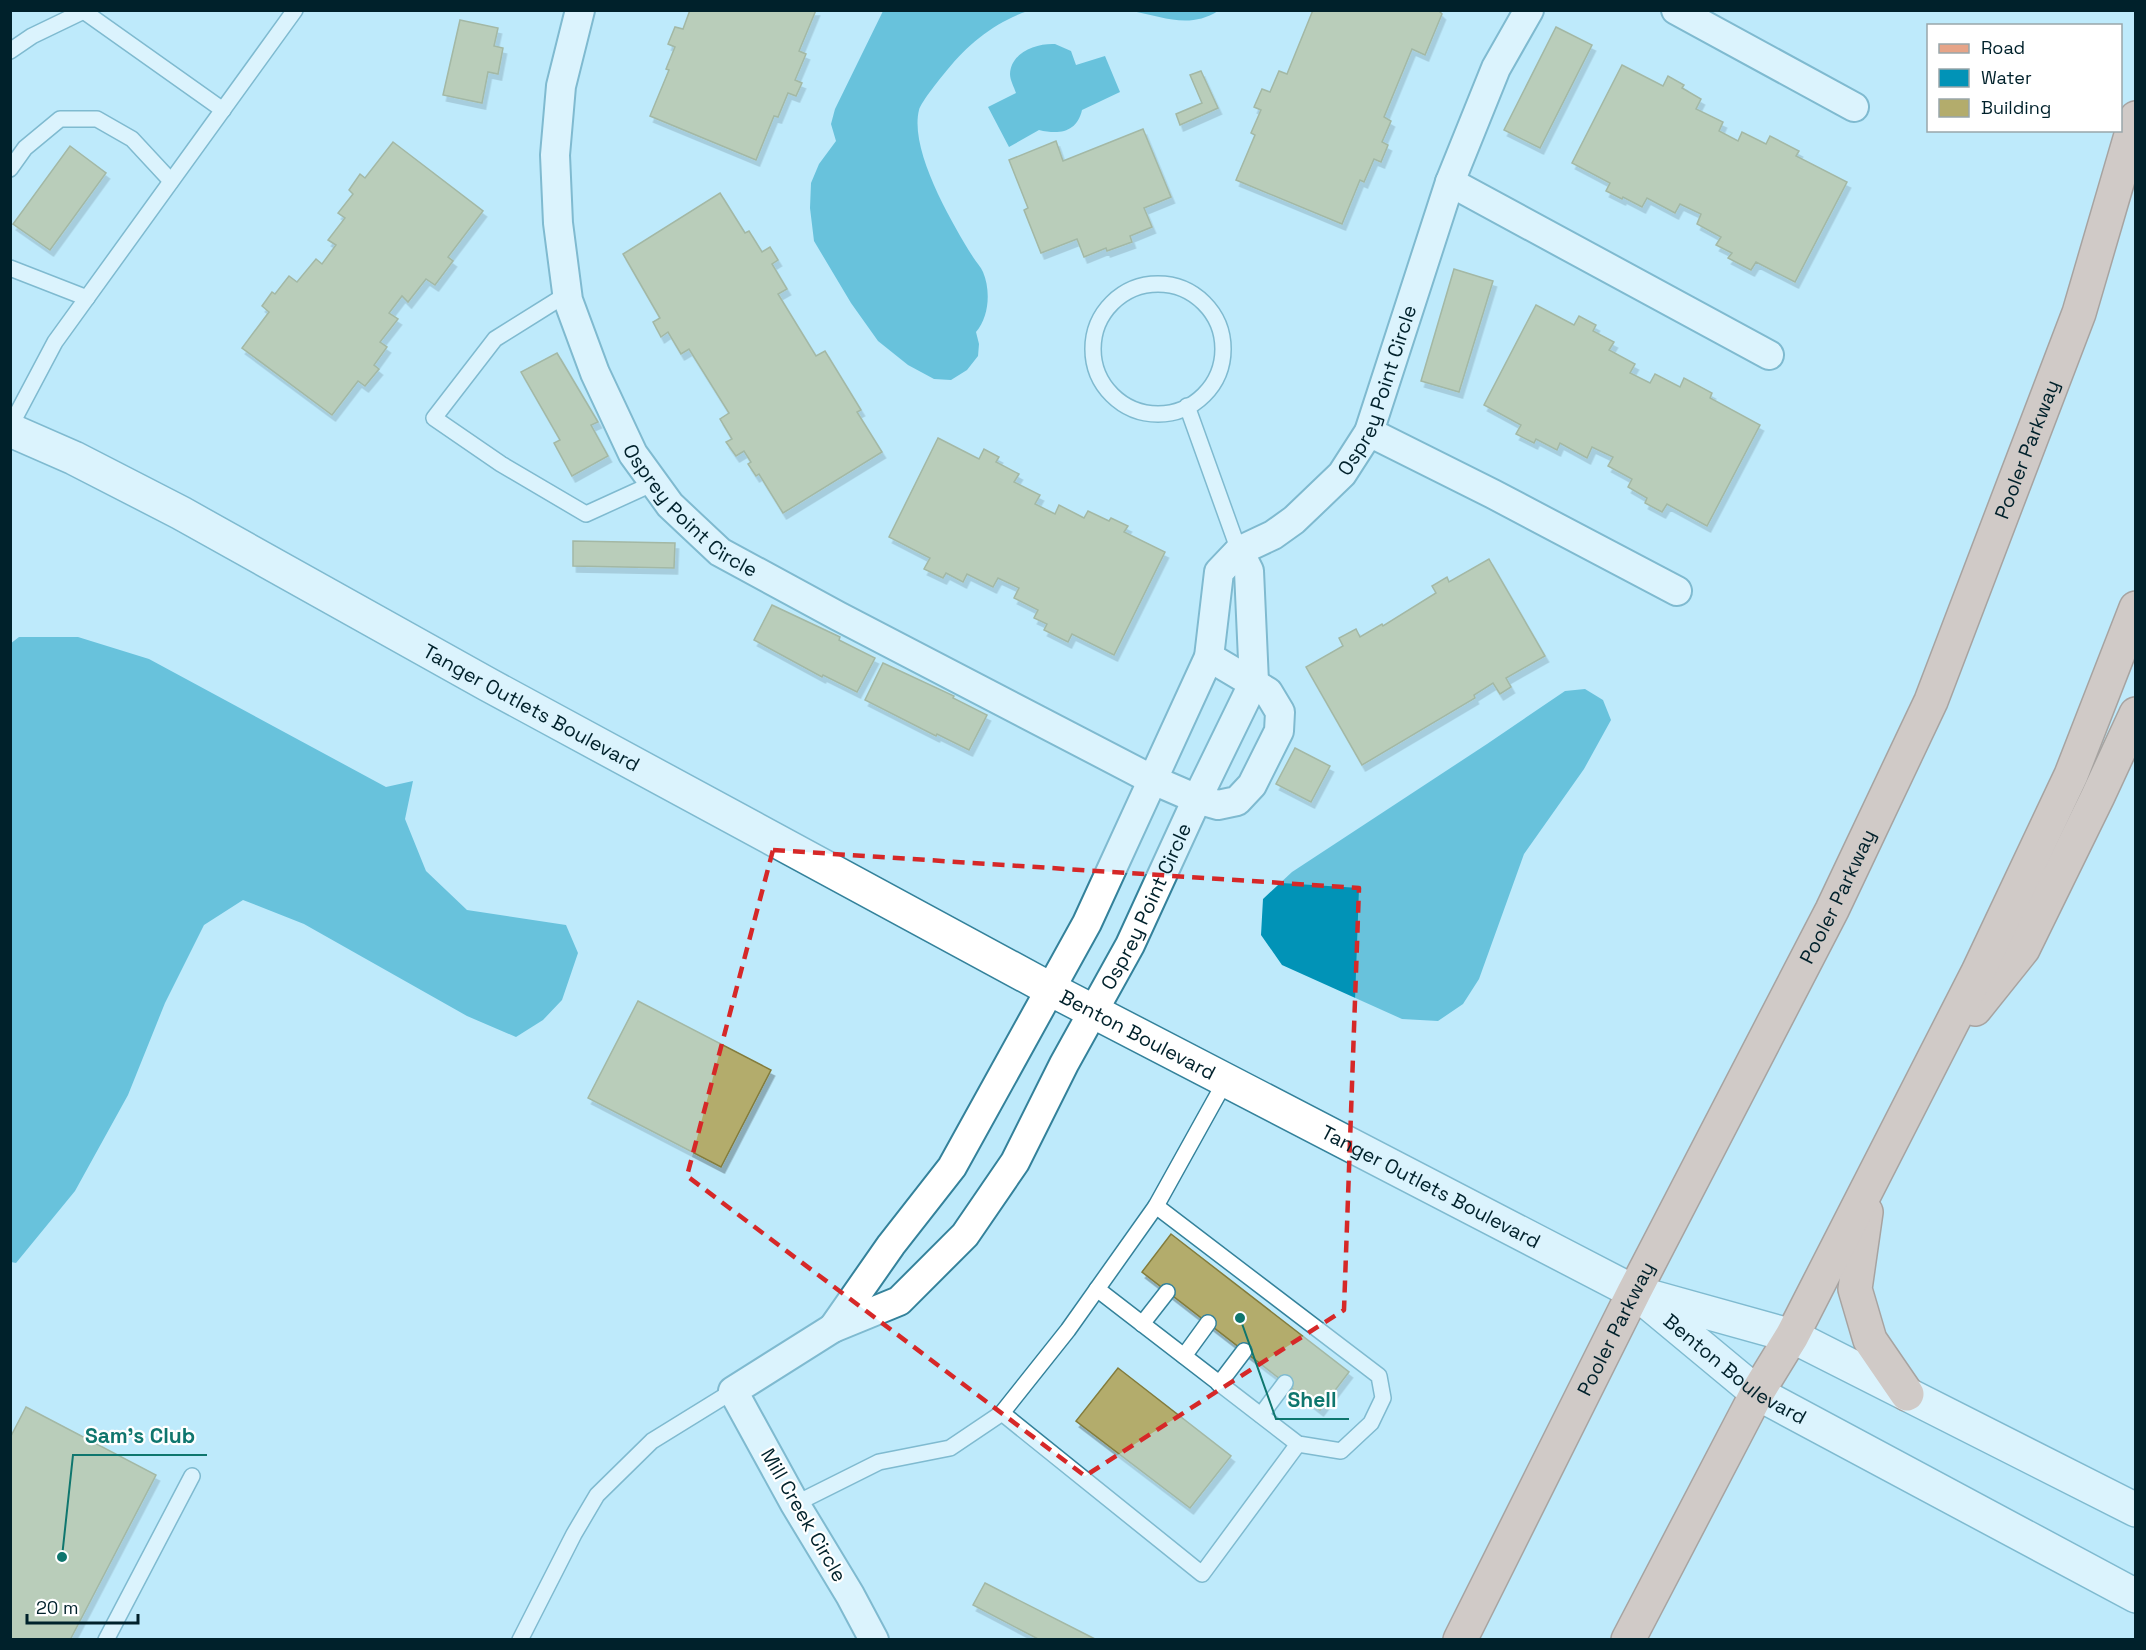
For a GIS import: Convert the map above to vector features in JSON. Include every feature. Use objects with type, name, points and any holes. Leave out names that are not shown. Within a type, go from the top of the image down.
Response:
[{"type":"main road","name":"Pooler Parkway","points":[[1460,1640],[1634,1292],[1832,910],[1930,701],[2079,313],[2136,118]]},
{"type":"main road","points":[[1628,1640],[1757,1393],[1792,1336],[1978,972],[2071,775],[2136,608]]},
{"type":"main road","points":[[1932,1062],[2023,949],[2136,714]]},
{"type":"main road","points":[[1872,1179],[1860,1244],[1856,1289],[1870,1340],[1907,1394]]},
{"type":"street","name":"Osprey Point Circle","points":[[580,10],[561,86],[555,155],[558,223],[567,294],[595,373],[633,454],[670,506],[720,552],[1153,780],[1197,799],[1218,805],[1237,801],[1252,785],[1279,731],[1280,712],[1268,692],[1209,657]]},
{"type":"street","name":"Osprey Point Circle","points":[[833,1328],[891,1245],[952,1167],[1086,924],[1209,657],[1219,572],[1239,551],[1273,535],[1294,520],[1341,474],[1369,432],[1450,182],[1496,68],[1529,10]]},
{"type":"street","points":[[1676,10],[1854,107]]},
{"type":"street","points":[[1450,182],[1769,355]]},
{"type":"street","name":"Tanger Outlets Boulevard","points":[[10,428],[181,513],[487,684],[1050,989]]},
{"type":"street","points":[[1369,432],[1677,591]]},
{"type":"street","name":"Osprey Point Circle","points":[[833,1328],[899,1301],[965,1235],[1015,1162],[1130,945],[1254,682],[1249,571],[1239,551]]},
{"type":"street","name":"Benton Boulevard","points":[[1050,989],[1226,1080]]},
{"type":"street","name":"Tanger Outlets Boulevard","points":[[1226,1080],[1634,1292]]},
{"type":"street","name":"Benton Boulevard","points":[[1634,1292],[1792,1336],[2136,1510]]},
{"type":"street","name":"Benton Boulevard","points":[[1634,1292],[1757,1393],[2136,1596]]},
{"type":"street","points":[[733,1391],[833,1328]]},
{"type":"street","name":"Mill Creek Circle","points":[[733,1391],[874,1640]]},
{"type":"lane","points":[[10,428],[55,342],[295,10]]},
{"type":"lane","points":[[10,51],[32,36],[84,11],[223,110]]},
{"type":"lane","points":[[10,169],[25,148],[60,118],[97,119],[132,139],[171,181]]},
{"type":"lane","points":[[10,268],[87,298]]},
{"type":"lane","points":[[1161,283],[1186,289],[1208,305],[1221,328],[1223,356],[1215,381],[1197,402],[1187,406],[1173,413],[1146,414],[1121,404],[1102,385],[1093,363],[1093,340],[1100,318],[1114,299],[1135,287],[1161,283]]},
{"type":"lane","points":[[567,294],[495,339],[434,418],[501,464],[586,514],[654,483]]},
{"type":"lane","name":"Osprey Point Circle","points":[[1187,406],[1239,551]]},
{"type":"lane","points":[[795,1504],[879,1462],[950,1448],[1002,1413],[1068,1329],[1156,1206],[1226,1080]]},
{"type":"lane","points":[[1097,1289],[1298,1444],[1341,1451],[1371,1422],[1383,1398],[1379,1376],[1318,1339],[1200,1248],[1156,1206]]},
{"type":"lane","points":[[1142,1324],[1167,1292]]},
{"type":"lane","points":[[1184,1356],[1208,1323]]},
{"type":"lane","points":[[1219,1384],[1244,1351]]},
{"type":"lane","points":[[1261,1415],[1286,1383]]},
{"type":"lane","points":[[520,1640],[574,1534],[597,1495],[652,1441],[733,1391]]},
{"type":"lane","points":[[1002,1413],[1202,1574],[1298,1444]]},
{"type":"lane","points":[[106,1640],[192,1476]]},
{"type":"highlighted area","points":[[773,850],[1359,888],[1344,1310],[1085,1476],[687,1176]]},
{"type":"water","points":[[1218,10],[1208,16],[1187,20],[1132,11]]},
{"type":"water","points":[[883,11],[1028,11],[994,27],[974,42],[941,77],[919,110],[920,145],[926,165],[944,206],[982,270],[988,295],[984,319],[976,332],[979,344],[978,356],[967,370],[951,380],[934,379],[908,365],[878,341],[851,303],[814,241],[810,208],[811,183],[819,164],[836,141],[831,124],[835,109]]},
{"type":"water","points":[[1055,44],[1071,51],[1076,65],[1105,56],[1120,92],[1082,110],[1076,123],[1067,130],[1054,132],[1039,130],[1009,147],[988,107],[1016,93],[1010,74],[1011,66],[1020,55],[1033,47]]},
{"type":"water","points":[[19,637],[78,637],[149,659],[386,787],[413,781],[405,819],[426,871],[467,910],[566,925],[578,953],[562,1000],[543,1020],[516,1037],[467,1016],[304,924],[243,900],[204,925],[165,1003],[128,1095],[75,1191],[16,1263],[11,1262],[10,644]]},
{"type":"water","points":[[1585,689],[1603,700],[1611,720],[1584,769],[1524,854],[1479,979],[1463,1004],[1438,1021],[1402,1019],[1282,965],[1261,935],[1263,899],[1292,872],[1565,691]]},
{"type":"building","points":[[690,10],[816,10],[799,51],[806,54],[795,80],[802,83],[796,96],[788,93],[778,117],[774,116],[756,160],[650,116],[669,70],[666,69],[675,47],[668,44],[675,27],[683,29]]},
{"type":"building","points":[[1313,10],[1438,10],[1442,14],[1425,55],[1412,49],[1384,117],[1391,121],[1382,142],[1388,145],[1381,162],[1374,159],[1364,182],[1360,180],[1342,224],[1236,180],[1255,135],[1251,133],[1261,110],[1254,107],[1262,89],[1270,92],[1279,71],[1287,74]]},
{"type":"building","points":[[460,20],[498,28],[494,46],[503,48],[498,74],[488,72],[482,103],[443,95]]},
{"type":"building","points":[[1556,27],[1592,45],[1540,148],[1504,130]]},
{"type":"building","points":[[1622,65],[1663,86],[1668,76],[1684,85],[1682,88],[1701,99],[1696,109],[1723,122],[1719,131],[1738,141],[1742,132],[1766,144],[1770,136],[1799,151],[1796,156],[1847,182],[1795,282],[1756,262],[1751,270],[1728,258],[1732,253],[1716,245],[1721,237],[1697,224],[1701,214],[1680,204],[1675,213],[1647,198],[1642,207],[1606,191],[1610,183],[1572,163]]},
{"type":"building","points":[[1201,71],[1218,108],[1180,125],[1176,114],[1202,103],[1190,75]]},
{"type":"building","points":[[1143,129],[1171,197],[1144,208],[1152,227],[1130,236],[1132,242],[1107,251],[1106,248],[1084,257],[1077,239],[1041,253],[1024,210],[1028,208],[1009,160],[1056,141],[1063,161]]},
{"type":"building","points":[[393,142],[483,211],[448,257],[453,261],[435,285],[426,279],[408,302],[402,296],[389,313],[398,319],[380,342],[387,347],[374,365],[379,369],[365,386],[358,381],[332,415],[242,348],[269,312],[262,306],[272,292],[275,294],[289,276],[297,282],[316,259],[322,264],[336,245],[328,240],[345,218],[338,213],[353,194],[349,190],[360,174],[365,178]]},
{"type":"building","points":[[70,146],[106,173],[50,250],[13,224]]},
{"type":"building","points":[[720,193],[745,233],[749,231],[762,252],[770,247],[778,260],[772,264],[787,289],[778,294],[816,356],[825,351],[861,410],[857,412],[882,452],[783,513],[759,474],[756,476],[748,464],[751,462],[744,451],[736,456],[726,442],[732,439],[720,419],[729,413],[689,349],[681,354],[668,332],[661,337],[653,322],[660,318],[623,254]]},
{"type":"building","points":[[1454,269],[1493,281],[1459,392],[1421,381]]},
{"type":"building","points":[[1536,305],[1574,325],[1579,316],[1596,325],[1593,331],[1614,342],[1609,350],[1635,364],[1630,373],[1650,383],[1655,374],[1680,387],[1684,378],[1712,393],[1710,398],[1760,425],[1707,526],[1667,504],[1662,512],[1645,503],[1647,498],[1628,487],[1632,479],[1608,466],[1613,457],[1592,447],[1587,458],[1560,443],[1557,450],[1536,439],[1534,443],[1516,434],[1521,425],[1484,405]]},
{"type":"building","points":[[557,353],[598,422],[591,425],[608,456],[572,476],[554,443],[560,440],[521,372]]},
{"type":"building","points":[[938,438],[979,459],[984,449],[999,457],[996,462],[1019,474],[1014,482],[1040,495],[1035,504],[1055,514],[1059,505],[1084,518],[1088,511],[1109,521],[1111,518],[1128,526],[1124,532],[1165,552],[1114,655],[1072,634],[1068,642],[1044,630],[1047,624],[1034,618],[1038,610],[1014,598],[1019,588],[998,578],[993,587],[967,574],[963,582],[946,573],[943,578],[924,569],[930,558],[889,537]]},
{"type":"building","points":[[573,541],[675,543],[674,568],[573,566]]},
{"type":"building","points":[[1489,559],[1545,656],[1506,678],[1511,687],[1500,694],[1493,683],[1474,695],[1475,698],[1362,765],[1306,667],[1343,646],[1339,638],[1356,629],[1360,637],[1382,624],[1383,626],[1436,593],[1432,586],[1447,577],[1449,582]]},
{"type":"building","points":[[772,605],[840,637],[839,640],[875,658],[857,692],[823,675],[822,677],[754,640]]},
{"type":"building","points":[[883,663],[954,696],[953,698],[987,715],[969,750],[865,700]]},
{"type":"building","points":[[1295,748],[1330,766],[1311,802],[1276,784]]},
{"type":"building","points":[[638,1001],[771,1070],[721,1167],[588,1098]]},
{"type":"building","points":[[1171,1234],[1349,1372],[1320,1410],[1142,1272]]},
{"type":"building","points":[[1118,1368],[1231,1456],[1190,1508],[1076,1421]]},
{"type":"building","points":[[26,1407],[156,1475],[70,1640],[10,1640],[10,1438]]},
{"type":"building","points":[[985,1583],[1097,1640],[1040,1640],[973,1605]]},
{"type":"place","name":"Shell","points":[[1240,1318]]},
{"type":"place","name":"Sam's Club","points":[[62,1557]]}]
